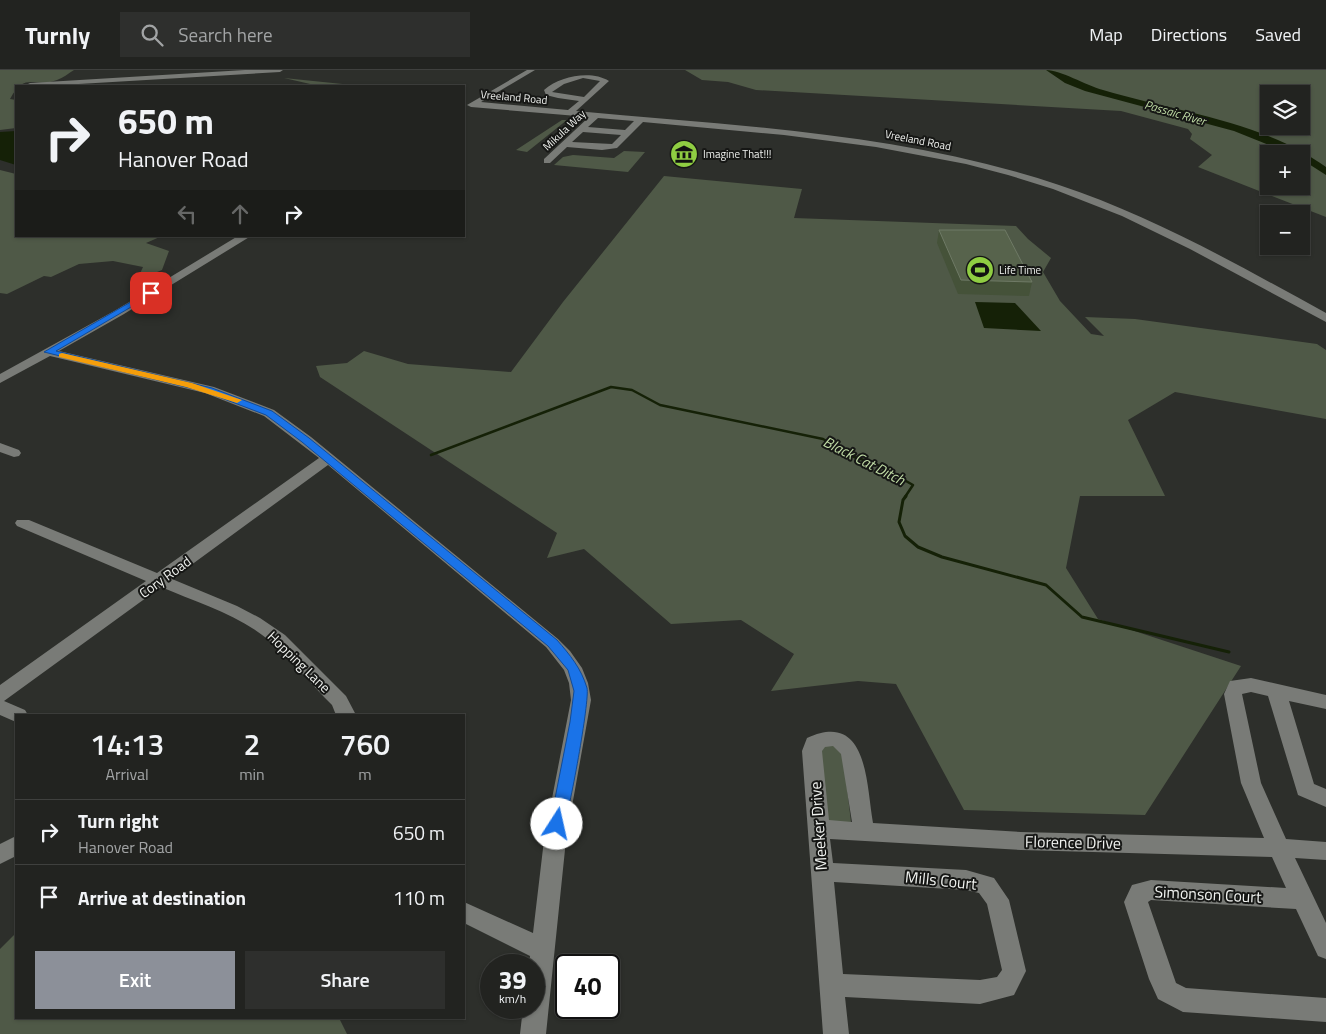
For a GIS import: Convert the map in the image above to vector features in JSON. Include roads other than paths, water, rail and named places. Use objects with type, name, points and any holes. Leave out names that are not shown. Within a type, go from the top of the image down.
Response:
[{"type":"street","points":[[30,85],[280,70]]},
{"type":"street","points":[[465,108],[532,70]]},
{"type":"street","points":[[69,84],[75,73]]},
{"type":"street","points":[[567,113],[579,105],[586,99],[605,82],[601,79],[590,77],[577,77],[564,80],[548,91],[558,96],[586,99]]},
{"type":"street","name":"Vreeland Road","points":[[472,104],[834,136],[916,150],[998,169],[1081,196],[1143,221],[1326,318]]},
{"type":"street","name":"Mikula Way","points":[[547,161],[596,116]]},
{"type":"street","points":[[566,144],[611,147],[617,145],[641,119]]},
{"type":"street","points":[[582,129],[628,133]]},
{"type":"street","points":[[0,379],[120,312],[244,237]]},
{"type":"street","points":[[48,352],[195,386],[243,402],[269,413],[284,422],[552,643],[574,668],[579,681],[581,700],[555,840],[541,949],[534,1034]]},
{"type":"street","points":[[0,447],[14,453]]},
{"type":"street","name":"Cory Road","points":[[0,695],[328,458]]},
{"type":"street","name":"Hopping Lane","points":[[23,523],[161,580],[254,622],[279,639],[339,701],[346,714]]},
{"type":"street","points":[[1326,702],[1251,685],[1237,686],[1233,694],[1251,782],[1279,848],[1326,948]]},
{"type":"street","points":[[1276,690],[1305,789],[1326,798]]},
{"type":"street","points":[[0,707],[16,714]]},
{"type":"street","name":"Meeker Drive","points":[[836,1034],[812,751],[814,743],[823,738],[838,739],[846,744],[851,753],[864,831]]},
{"type":"street","name":"Florence Drive","points":[[820,829],[1021,841],[1326,851]]},
{"type":"street","points":[[0,855],[15,846]]},
{"type":"street","name":"Mills Court","points":[[822,872],[966,880],[986,885],[998,900],[1014,972],[1005,987],[980,992],[832,985]]},
{"type":"street","name":"Simonson Court","points":[[1302,898],[1151,890],[1140,892],[1136,902],[1160,979],[1167,991],[1182,1000],[1326,1010]]},
{"type":"street","points":[[465,912],[541,949]]},
{"type":"waterway","name":"Passaic River","points":[[1050,70],[1068,81],[1088,89],[1238,129],[1280,145]]},
{"type":"waterway","name":"Passaic River","points":[[1310,160],[1326,172]]},
{"type":"waterway","name":"Black Cat Ditch","points":[[431,455],[611,387],[632,390],[660,405],[823,439],[854,457],[874,463],[913,485],[905,497]]},
{"type":"waterway","name":"Black Cat Ditch","points":[[906,496],[903,500],[899,522],[905,536],[918,547],[942,557],[1046,585],[1082,617],[1229,652]]},
{"type":"place","name":"Imagine That!!!","points":[[684,154]]},
{"type":"place","name":"Life Time","points":[[980,270]]}]
